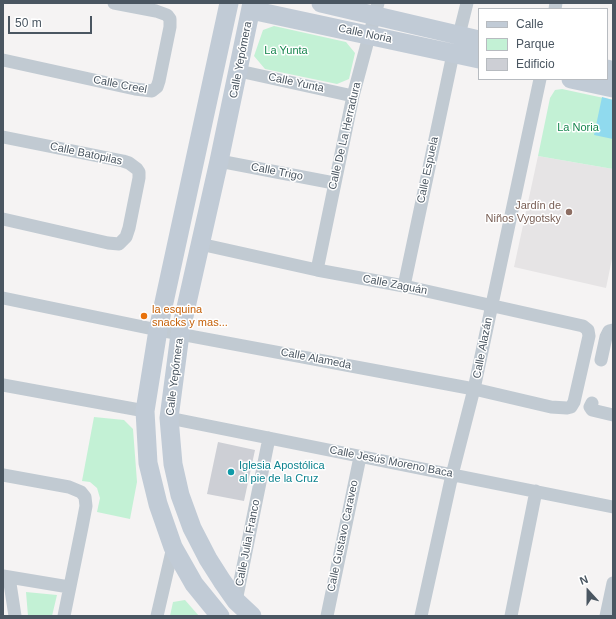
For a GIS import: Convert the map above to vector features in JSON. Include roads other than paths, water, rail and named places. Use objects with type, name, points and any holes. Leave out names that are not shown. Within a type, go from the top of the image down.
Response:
[{"type":"main road","name":"Calle Yepómera","points":[[220,616],[194,584],[173,547],[158,504],[148,463],[145,411],[158,330],[229,3]]},
{"type":"main road","name":"Calle Noria","points":[[321,3],[377,9],[478,40]]},
{"type":"main road","name":"Calle Yepómera","points":[[251,6],[239,71],[180,334],[169,418],[173,464],[183,502],[192,528],[208,559],[222,581],[236,601],[252,616]]},
{"type":"main road","name":"Calle Noria","points":[[251,6],[369,35],[478,59]]},
{"type":"main road","points":[[575,80],[613,88]]},
{"type":"street","name":"Calle Creel","points":[[3,60],[135,89],[152,91],[157,87],[159,81],[170,27],[170,19],[167,15],[114,3]]},
{"type":"street","points":[[460,35],[467,3]]},
{"type":"street","name":"Calle De La Herradura","points":[[317,270],[353,96],[377,9]]},
{"type":"street","name":"Calle Espuela","points":[[404,286],[453,54]]},
{"type":"street","name":"Calle Yunta","points":[[239,71],[353,96]]},
{"type":"street","name":"Calle Alazán","points":[[421,616],[452,474],[474,389],[540,80]]},
{"type":"street","name":"Calle Batopilas","points":[[3,137],[123,161],[137,169],[139,172],[139,178],[129,228],[126,237],[119,244],[108,243],[3,219]]},
{"type":"street","name":"Calle Trigo","points":[[219,161],[334,183]]},
{"type":"street","name":"Calle Zaguán","points":[[200,244],[317,270],[404,286],[491,305],[579,325],[588,330]]},
{"type":"street","name":"Calle Alameda","points":[[3,298],[158,330],[474,389],[562,408],[571,407],[575,397],[589,336],[588,330]]},
{"type":"street","points":[[601,360],[606,337],[609,331],[613,330]]},
{"type":"street","points":[[3,386],[145,411]]},
{"type":"street","points":[[591,406],[613,415]]},
{"type":"street","name":"Calle Jesús Moreno Baca","points":[[169,418],[613,507]]},
{"type":"street","name":"Calle Julia Franco","points":[[236,601],[269,438]]},
{"type":"street","name":"Calle Gustavo Caraveo","points":[[327,616],[360,457]]},
{"type":"street","points":[[3,475],[69,487],[84,494],[86,506],[64,616]]},
{"type":"street","points":[[511,616],[536,491]]},
{"type":"street","points":[[157,616],[173,547]]},
{"type":"street","points":[[14,616],[6,577],[69,587]]},
{"type":"street","points":[[606,616],[613,584]]},
{"type":"water","points":[[602,97],[613,100],[613,139],[594,135]]},
{"type":"place","name":"Jardín de Niños Vygotsky","points":[[569,212]]},
{"type":"place","name":"la esquina snacks y mas...","points":[[144,316]]},
{"type":"place","name":"Iglesia Apostólica al pie de la Cruz","points":[[231,472]]},
{"type":"park label","name":"La Yunta","points":[[286,51]]},
{"type":"park label","name":"La Noria","points":[[578,128]]}]
